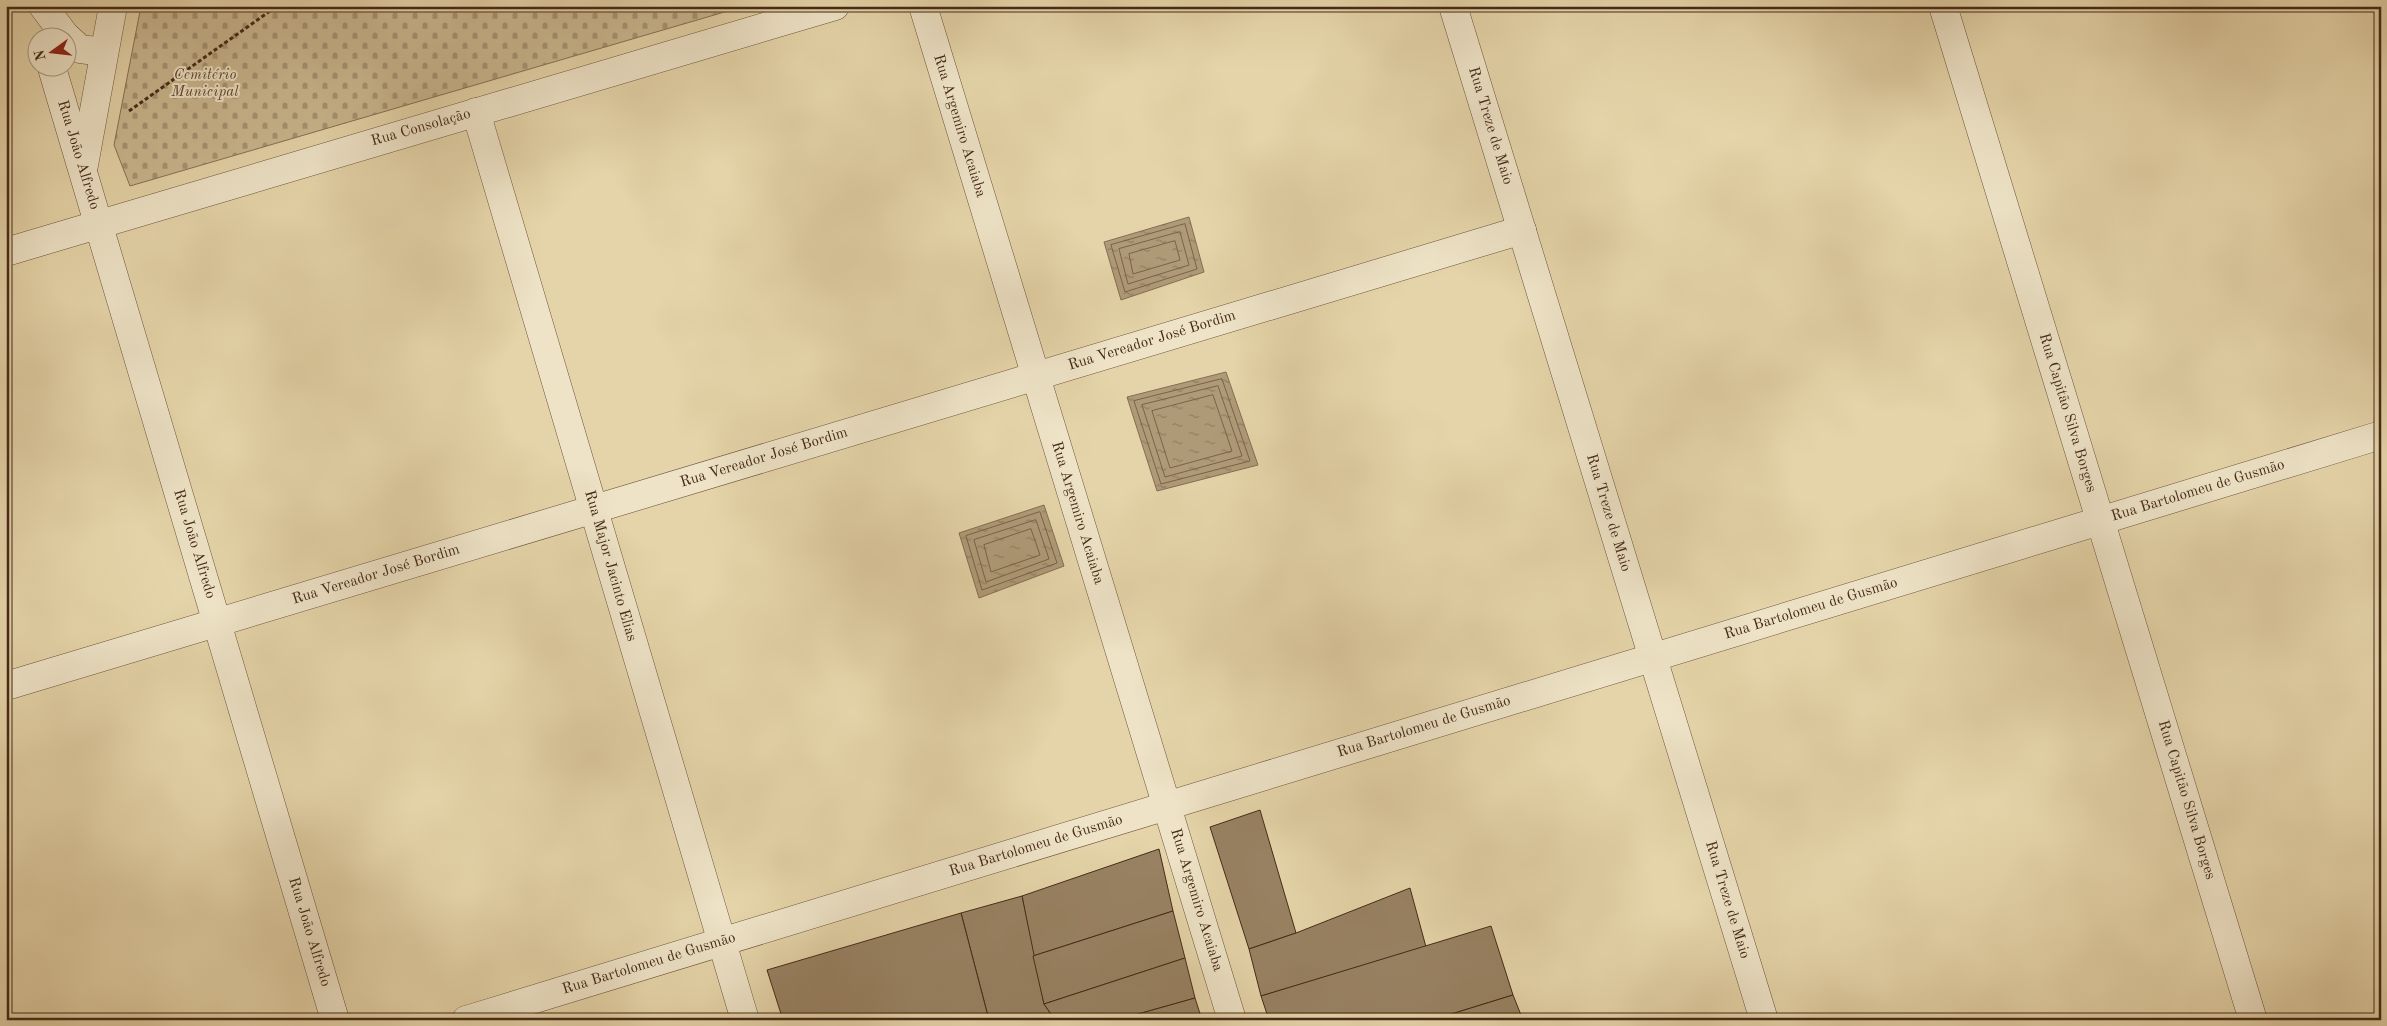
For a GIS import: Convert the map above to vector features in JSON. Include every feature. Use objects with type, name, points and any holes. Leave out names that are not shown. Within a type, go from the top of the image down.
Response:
[{"type":"street","points":[[34,6],[40,28]]},
{"type":"street","points":[[43,6],[60,28]]},
{"type":"street","points":[[83,171],[113,6]]},
{"type":"street","name":"Rua Consolação","points":[[6,252],[98,223],[835,6]]},
{"type":"street","name":"Rua Argemiro Acaiaba","points":[[922,6],[1232,1020]]},
{"type":"street","name":"Rua Treze de Maio","points":[[1453,6],[1764,1020]]},
{"type":"street","name":"Rua Capitão Silva Borges","points":[[1942,6],[2254,1020]]},
{"type":"street","points":[[78,47],[104,52]]},
{"type":"street","name":"Rua João Alfredo","points":[[55,78],[335,1020]]},
{"type":"street","name":"Rua Major Jacinto Elias","points":[[476,112],[745,1020]]},
{"type":"street","name":"Rua Vereador José Bordim","points":[[6,686],[1522,230]]},
{"type":"street","name":"Rua Bartolomeu de Gusmão","points":[[466,1020],[2381,435]]},
{"type":"path","points":[[127,112],[277,6]]},
{"type":"green space","name":"Cemitério Municipal","points":[[141,6],[745,6],[130,186],[114,145]]},
{"type":"water","points":[[1189,217],[1204,272],[1121,300],[1104,242]]},
{"type":"water","points":[[1226,372],[1258,465],[1157,491],[1127,397]]},
{"type":"water","points":[[1044,505],[1064,566],[979,598],[959,533]]},
{"type":"building","points":[[1260,810],[1296,933],[1249,949],[1210,827]]},
{"type":"building","points":[[1159,849],[1173,911],[1033,956],[1022,896]]},
{"type":"building","points":[[1410,888],[1426,947],[1261,996],[1249,949],[1296,933]]},
{"type":"building","points":[[1022,896],[1044,1004],[1055,1020],[989,1020],[961,913]]},
{"type":"building","points":[[1173,911],[1185,958],[1044,1004],[1033,956]]},
{"type":"building","points":[[961,913],[989,1020],[783,1020],[767,970]]},
{"type":"building","points":[[1491,926],[1513,995],[1432,1020],[1269,1020],[1261,996]]},
{"type":"building","points":[[1185,958],[1195,998],[1117,1020],[1055,1020],[1044,1004]]},
{"type":"building","points":[[1513,995],[1523,1020],[1432,1020]]},
{"type":"building","points":[[1195,998],[1202,1020],[1117,1020]]}]
